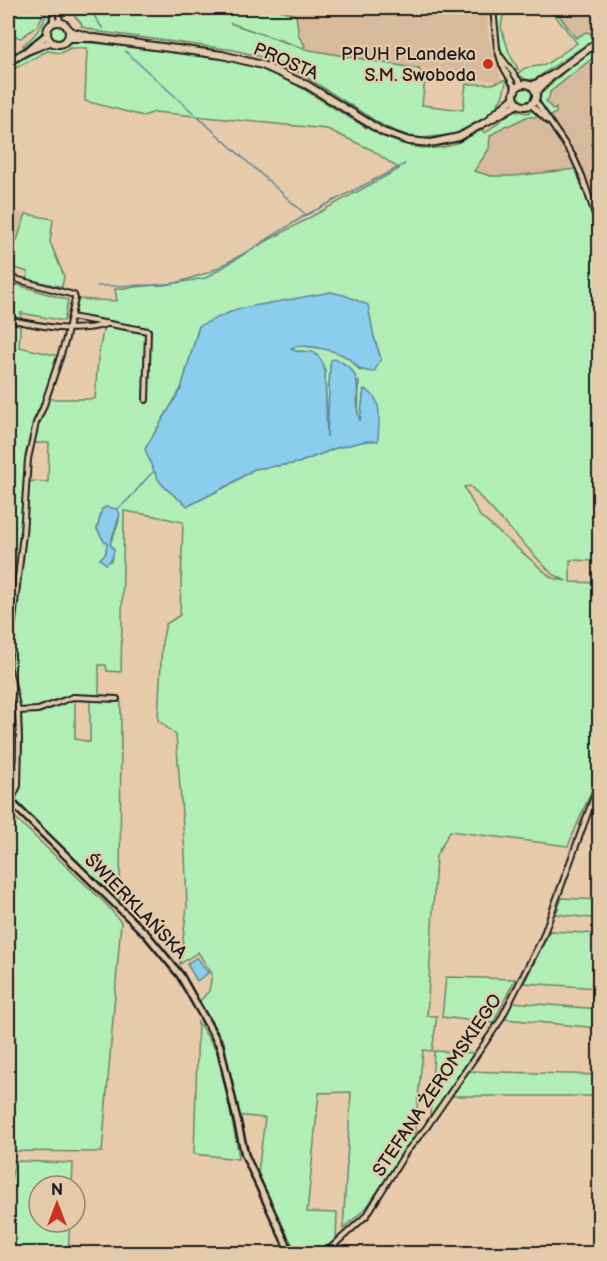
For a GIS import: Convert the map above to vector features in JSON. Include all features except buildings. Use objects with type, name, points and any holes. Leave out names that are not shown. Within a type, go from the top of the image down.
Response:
[{"type":"main road","points":[[57,23],[65,25],[69,34],[61,44],[49,38],[48,28],[57,23]]},
{"type":"main road","name":"PROSTA","points":[[69,34],[222,55],[266,66],[302,82],[372,126],[402,140],[426,143],[445,141],[465,135],[516,101]]},
{"type":"main road","points":[[8,62],[49,38]]},
{"type":"main road","points":[[534,89],[522,85],[516,89],[516,101],[526,107],[533,103],[534,89],[600,40]]},
{"type":"street","points":[[55,8],[57,23]]},
{"type":"street","points":[[493,8],[494,36],[502,65],[516,89]]},
{"type":"street","points":[[499,54],[522,85]]},
{"type":"street","points":[[533,103],[549,121],[573,156],[600,229]]},
{"type":"street","points":[[8,277],[74,295],[69,329],[36,423],[28,459],[8,664],[18,711],[18,786],[9,801]]},
{"type":"street","points":[[72,317],[148,331],[146,400]]},
{"type":"street","points":[[8,319],[69,329],[108,324]]},
{"type":"street","points":[[18,711],[38,710],[74,697],[117,699]]},
{"type":"street","name":"STEFANA ŻEROMSKIEGO","points":[[324,1254],[367,1215],[406,1152],[426,1128],[500,1021],[542,939],[600,780]]},
{"type":"street","name":"ŚWIERKLAŃSKA","points":[[9,801],[147,935],[180,975],[220,1046],[245,1155],[291,1254]]},
{"type":"shaded area","points":[[184,8],[487,8],[488,36],[501,79],[500,81],[477,79],[304,49]]},
{"type":"shaded area","points":[[549,8],[599,8],[599,36],[582,49]]},
{"type":"shaded area","points":[[599,51],[599,196],[591,203],[574,155],[553,118],[541,104],[540,98]]},
{"type":"shaded area","points":[[538,115],[556,133],[576,169],[514,176],[491,176],[474,171],[489,149],[490,136],[506,125],[509,126],[526,117]]},
{"type":"shaded area","points":[[8,208],[26,214],[8,262]]},
{"type":"green space","points":[[8,8],[40,8],[43,14],[38,25],[21,38],[8,34]]},
{"type":"green space","points":[[47,8],[50,8],[50,15],[46,26],[24,47],[23,45],[36,34],[42,24]]},
{"type":"green space","points":[[67,8],[273,8],[296,15],[299,37],[305,45],[303,48],[230,23],[304,49],[419,69],[425,78],[422,105],[463,110],[466,84],[492,84],[507,79],[502,98],[490,115],[455,134],[423,138],[409,136],[385,127],[295,70],[262,57],[234,50],[101,32],[82,27]]},
{"type":"green space","points":[[549,8],[557,8],[556,11],[576,38],[586,32],[590,33],[593,40],[535,79],[527,80],[517,74],[525,68],[545,65],[577,43]]},
{"type":"green space","points":[[504,10],[501,27],[510,55],[518,69],[511,69],[501,49],[497,27],[496,11]]},
{"type":"green space","points":[[58,25],[66,33],[58,41],[50,33]]},
{"type":"green space","points":[[72,42],[113,45],[240,63],[267,71],[288,81],[379,135],[403,144],[426,148],[449,146],[482,130],[485,133],[514,110],[527,113],[533,111],[537,117],[526,117],[506,125],[490,136],[489,149],[474,171],[491,176],[514,176],[576,169],[599,234],[599,561],[570,560],[570,582],[599,583],[599,780],[596,780],[568,846],[450,831],[436,856],[427,1016],[437,1016],[432,1051],[423,1050],[414,1137],[367,1207],[343,1229],[351,1092],[319,1093],[307,1212],[337,1213],[336,1241],[318,1253],[297,1253],[258,1173],[265,1118],[236,1115],[224,1042],[199,1002],[209,991],[212,974],[198,952],[180,964],[187,906],[176,735],[158,720],[162,642],[166,624],[180,615],[183,522],[124,511],[121,672],[107,671],[106,665],[99,665],[99,700],[121,702],[120,902],[40,826],[8,791],[8,282],[68,300],[64,321],[21,313],[19,347],[64,357],[49,399],[95,399],[98,358],[104,325],[108,324],[127,330],[124,324],[74,315],[75,299],[117,301],[115,289],[176,283],[210,272],[399,169],[372,150],[327,129],[155,112],[143,116],[85,101],[87,48],[70,48],[61,53],[47,51],[8,72],[8,68],[35,52],[49,47],[67,45]],"holes":[[[199,326],[374,337],[381,359],[360,371],[349,358],[342,354],[311,347],[290,348],[295,351],[314,352],[325,371],[327,438],[330,366],[359,382],[358,417],[360,422],[364,389],[366,441],[336,448],[298,463],[254,469],[188,506],[145,449],[181,389]],[[34,443],[49,443],[48,482],[28,481],[29,458]],[[470,486],[551,573],[566,581],[552,578],[480,516],[464,487]],[[117,509],[119,518],[110,544],[114,550],[111,561],[100,559],[106,553],[107,543],[97,529]],[[75,700],[90,700],[90,742],[75,739]]]},
{"type":"green space","points":[[599,44],[599,53],[550,92],[546,101],[553,110],[556,108],[556,113],[550,116],[540,102],[541,94],[574,63]]},
{"type":"green space","points":[[525,88],[531,90],[533,96],[531,102],[525,104],[519,102],[517,96],[519,90]]},
{"type":"green space","points":[[26,214],[53,219],[50,242],[64,276],[62,287],[27,279],[28,272],[8,266]]},
{"type":"green space","points":[[8,811],[106,904],[121,922],[102,1152],[8,1151]]},
{"type":"green space","points":[[562,898],[599,900],[599,919],[556,914]]},
{"type":"green space","points":[[550,931],[599,934],[599,988],[524,983]]},
{"type":"green space","points":[[446,977],[515,979],[493,1023],[442,1017]]},
{"type":"green space","points":[[512,1002],[599,1009],[599,1028],[505,1019]]},
{"type":"green space","points":[[198,1022],[218,1053],[238,1159],[194,1154]]},
{"type":"green space","points":[[434,1051],[474,1053],[430,1117]]},
{"type":"green space","points":[[465,1071],[599,1075],[599,1096],[452,1096]]},
{"type":"green space","points":[[15,1161],[73,1163],[73,1174],[27,1174],[27,1234],[69,1234],[68,1253],[8,1253],[8,1193]]},
{"type":"water","points":[[331,292],[368,305],[381,359],[374,372],[360,369],[351,360],[334,352],[310,347],[291,348],[295,351],[314,352],[322,361],[325,371],[327,437],[330,366],[331,360],[335,359],[346,365],[356,378],[360,421],[364,389],[375,398],[379,411],[378,441],[366,441],[336,448],[298,463],[254,469],[188,506],[160,482],[145,449],[181,389],[199,326],[237,309]]},
{"type":"water","points":[[106,507],[117,509],[120,514],[110,544],[114,550],[113,554],[106,564],[100,559],[106,553],[107,543],[97,529],[102,509]]},
{"type":"water","points":[[197,957],[208,973],[197,981],[187,964]]},
{"type":"waterway","points":[[89,8],[103,29]]},
{"type":"waterway","points":[[125,51],[306,215]]},
{"type":"waterway","points":[[97,286],[164,285],[206,278],[306,215],[405,164]]},
{"type":"waterway","points":[[117,509],[153,472]]},
{"type":"place","name":"PPUH PLandeka S.M. Swoboda","points":[[488,64]]}]
